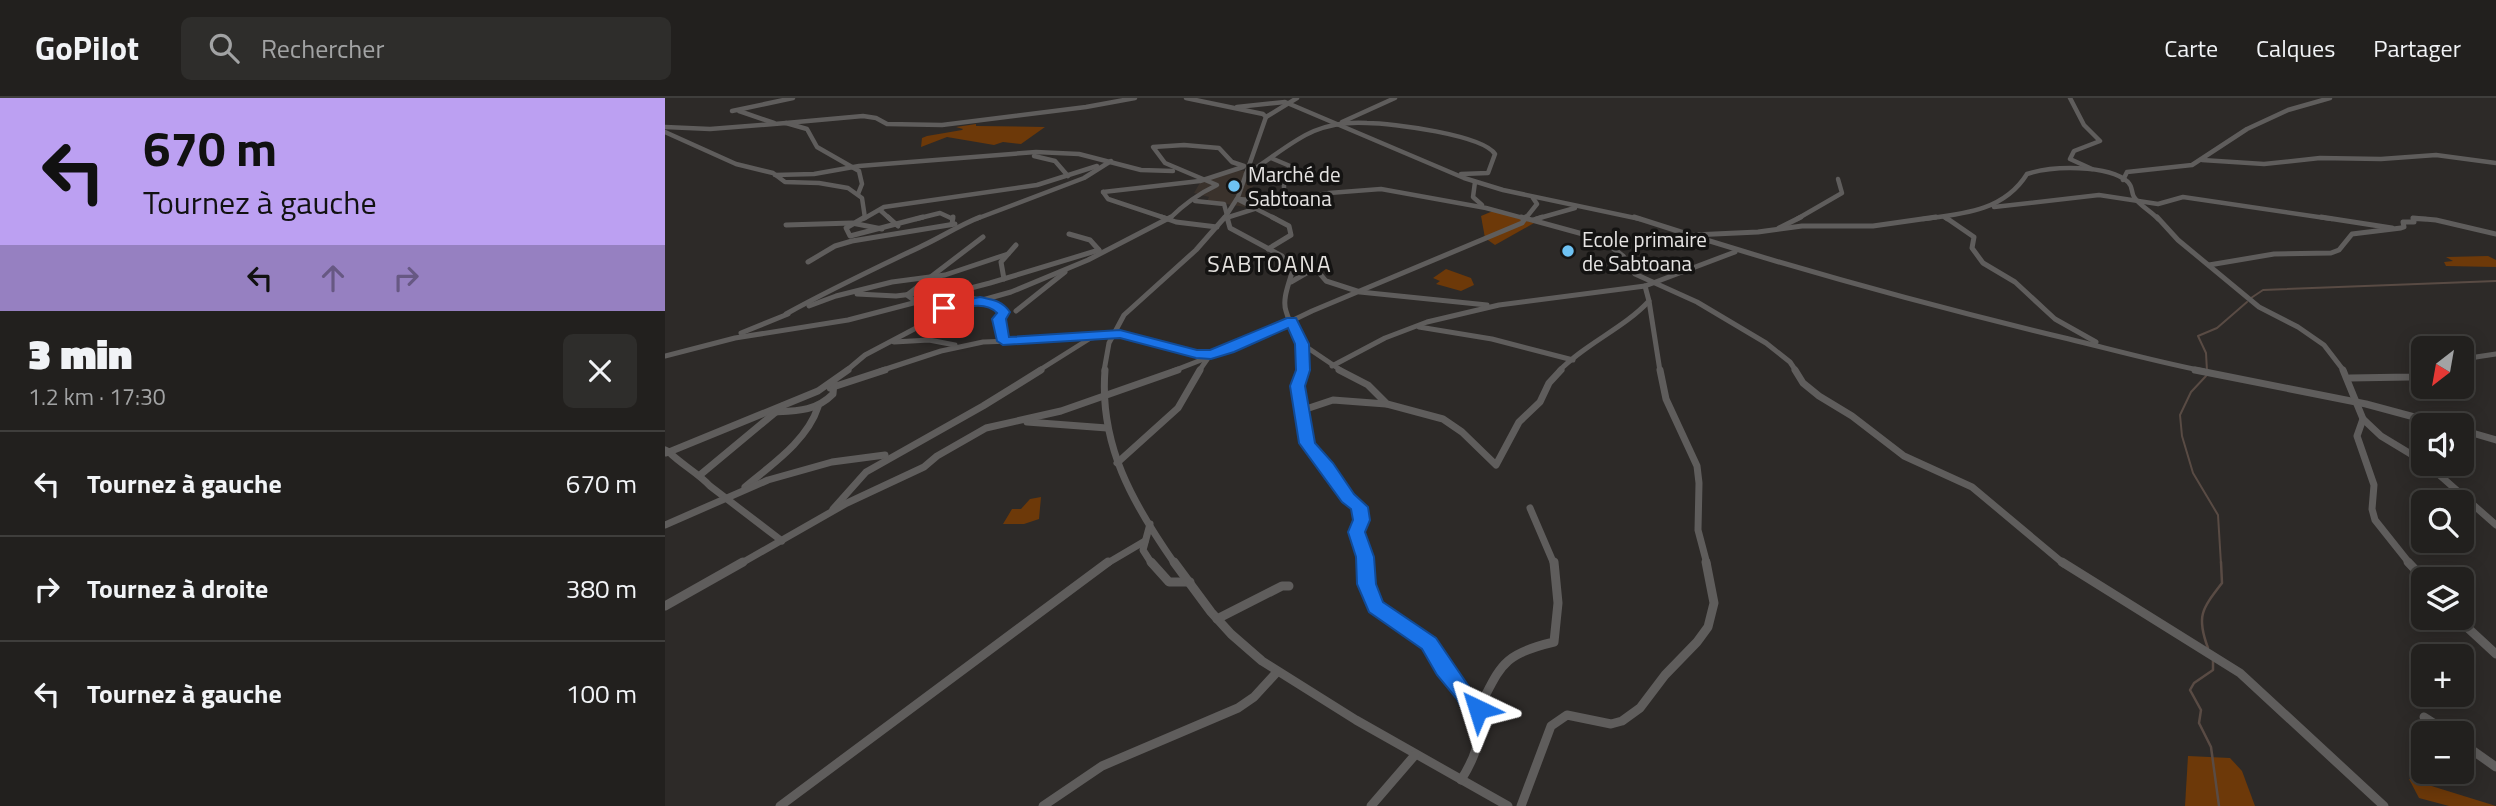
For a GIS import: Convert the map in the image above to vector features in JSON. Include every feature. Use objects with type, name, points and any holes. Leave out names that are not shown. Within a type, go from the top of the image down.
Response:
[{"type":"street","points":[[776,123],[753,114],[731,111],[793,98]]},
{"type":"street","points":[[665,129],[710,129],[863,116],[876,118],[887,124],[942,125],[1135,98]]},
{"type":"street","points":[[1186,98],[1237,107],[1265,116],[1297,98]]},
{"type":"street","points":[[1258,168],[1313,132],[1340,125],[1395,98]]},
{"type":"street","points":[[2070,98],[2084,125],[2100,141],[2074,151],[2070,159],[2130,183],[2133,195],[2178,240],[2264,312],[2298,327],[2325,346],[2336,356],[2350,378],[2363,419],[2381,436],[2411,454]]},
{"type":"street","points":[[2202,160],[2247,129],[2288,110],[2330,98]]},
{"type":"street","points":[[1237,107],[1265,101],[1290,103],[1475,182],[1528,196],[1621,213],[1736,252],[1888,295],[2163,364],[2357,403],[2411,417]]},
{"type":"street","points":[[1265,101],[1265,116],[1258,148],[1246,167],[1237,199],[1228,216],[1189,256],[1131,306],[1112,335],[1105,369],[1105,396],[1107,428],[1117,463],[1128,488],[1189,582],[1217,619],[1246,649],[1277,672],[1415,755],[1508,806]]},
{"type":"street","points":[[786,123],[807,129],[819,149],[830,152],[835,159],[854,167],[862,184],[858,194]]},
{"type":"street","points":[[1340,125],[1362,124],[1428,130],[1482,143],[1492,148],[1495,154],[1488,173],[1455,174]]},
{"type":"street","points":[[665,129],[736,164],[775,175],[814,174],[854,167],[1019,154],[1066,153],[1111,161],[1141,170],[1183,172]]},
{"type":"street","points":[[665,356],[724,340],[848,320],[1004,279],[1100,250],[1169,219],[1202,192],[1217,185],[1209,179],[1164,164],[1153,147],[1184,145],[1219,148],[1231,163],[1258,168],[1284,178]]},
{"type":"street","points":[[1019,154],[1052,159],[1068,176]]},
{"type":"street","points":[[2123,180],[2127,172],[2172,168],[2202,160],[2265,164],[2320,158],[2381,159],[2436,155],[2496,163]]},
{"type":"street","points":[[1271,158],[1290,166],[1284,178],[1284,191],[1278,202]]},
{"type":"street","points":[[952,224],[953,217],[940,213],[849,236],[846,228],[880,210],[923,199],[1037,185],[1111,161]]},
{"type":"street","points":[[786,314],[966,222],[1084,178],[1111,161]]},
{"type":"street","points":[[1217,227],[1169,219],[1108,199],[1103,192],[1209,179],[1246,167]]},
{"type":"street","points":[[1990,207],[2017,190],[2030,172],[2052,169],[2092,170]]},
{"type":"street","points":[[775,175],[785,182],[848,188],[862,199],[865,218]]},
{"type":"street","points":[[1769,231],[1796,221],[1821,204],[1839,198],[1842,193],[1838,179]]},
{"type":"street","points":[[1475,182],[1473,197],[1486,208]]},
{"type":"street","points":[[1228,216],[1278,202],[1329,193],[1381,189],[1486,208],[1601,239],[1623,256],[1635,274],[1725,317],[1766,343],[1790,362],[1804,383],[1819,396],[1852,416],[1904,456],[1964,482],[2012,517],[2028,537],[2079,575],[2210,652],[2240,673],[2384,806]]},
{"type":"street","points":[[1685,234],[1769,231],[1803,226],[1885,225],[1990,207],[2099,195],[2164,204],[2183,197],[2392,228]]},
{"type":"street","points":[[1527,220],[1537,204],[1528,196]]},
{"type":"street","points":[[1237,199],[1278,202]]},
{"type":"street","points":[[1237,199],[1289,226],[1291,234],[1268,249]]},
{"type":"street","points":[[1194,201],[1222,203],[1227,208],[1229,224],[1234,231],[1285,259],[1292,272],[1285,298],[1285,310],[1302,344],[1303,370],[1297,386],[1310,449],[1327,466],[1348,498],[1360,507],[1361,520],[1356,532],[1365,557],[1368,592],[1376,607],[1429,643],[1444,670],[1464,693],[1475,715],[1480,741],[1470,768],[1461,780]]},
{"type":"street","points":[[665,606],[830,513],[923,467],[986,428],[1023,421],[1105,396],[1250,341],[1527,220],[1564,209],[1588,207]]},
{"type":"street","points":[[880,210],[904,232]]},
{"type":"street","points":[[1940,216],[1950,219],[1961,230],[1972,235],[1972,248],[1983,263],[2015,282],[2060,323],[2109,349]]},
{"type":"street","points":[[2209,265],[2274,254],[2331,253],[2339,250],[2356,232],[2400,228],[2403,227],[2403,222],[2414,222],[2413,218],[2429,218],[2496,234]]},
{"type":"street","points":[[808,262],[835,246],[966,222]]},
{"type":"street","points":[[786,225],[857,223],[878,225],[882,229]]},
{"type":"street","points":[[1069,234],[1090,240],[1100,250]]},
{"type":"street","points":[[907,295],[983,237]]},
{"type":"street","points":[[759,414],[818,407],[831,396],[834,384],[861,358],[951,310],[1011,292],[1071,267],[1123,240]]},
{"type":"street","points":[[1004,279],[1002,262],[1016,245]]},
{"type":"street","points":[[1332,366],[1414,326],[1499,305],[1646,286],[1736,252]]},
{"type":"street","points":[[724,340],[837,296],[900,281],[945,275],[1009,254]]},
{"type":"street","points":[[1016,311],[1071,267]]},
{"type":"street","points":[[1290,282],[1315,268],[1326,281],[1360,292],[1499,305]]},
{"type":"street","points":[[1004,271],[1029,271]]},
{"type":"street","points":[[927,279],[927,287],[935,291],[996,304],[1004,312],[999,319],[1003,341]]},
{"type":"street","points":[[1521,806],[1551,726],[1567,715],[1612,724],[1628,720],[1641,708],[1666,671],[1694,647],[1709,626],[1713,614],[1713,583],[1706,567],[1698,530],[1699,478],[1684,432],[1674,420],[1658,375],[1659,355],[1652,336],[1646,286]]},
{"type":"street","points":[[849,294],[907,295],[972,287]]},
{"type":"street","points":[[822,295],[837,296]]},
{"type":"street","points":[[907,295],[913,303],[929,309],[969,304]]},
{"type":"street","points":[[1303,410],[1319,402],[1339,399],[1387,404],[1443,419],[1462,432],[1496,466],[1519,422],[1540,402],[1549,383],[1573,360],[1635,316],[1649,301]]},
{"type":"street","points":[[1414,326],[1492,339],[1573,360]]},
{"type":"street","points":[[890,343],[929,340],[964,345],[1112,335],[1137,337],[1159,346],[1211,355]]},
{"type":"street","points":[[830,513],[853,483],[866,472],[983,406],[1091,338]]},
{"type":"street","points":[[1302,344],[1332,366],[1368,385],[1387,404]]},
{"type":"street","points":[[666,452],[719,434],[759,414],[834,384],[964,345]]},
{"type":"street","points":[[2475,357],[2496,354]]},
{"type":"street","points":[[1117,463],[1178,408],[1187,389],[1211,355]]},
{"type":"street","points":[[2350,378],[2411,377]]},
{"type":"street","points":[[701,475],[789,401]]},
{"type":"street","points":[[742,490],[803,433],[816,415],[818,407]]},
{"type":"street","points":[[2363,419],[2356,434],[2361,456],[2375,489],[2371,505],[2372,516],[2378,527],[2413,567]]},
{"type":"street","points":[[1023,421],[1107,428]]},
{"type":"street","points":[[2474,434],[2496,440]]},
{"type":"street","points":[[666,452],[684,467],[701,475],[782,541]]},
{"type":"street","points":[[666,523],[768,480],[832,462],[885,455]]},
{"type":"street","points":[[2440,476],[2496,525]]},
{"type":"street","points":[[1475,715],[1501,667],[1510,657],[1524,649],[1554,642],[1559,610],[1557,567],[1530,508]]},
{"type":"street","points":[[1150,523],[1143,550],[1157,571],[1169,582],[1189,582]]},
{"type":"street","points":[[780,806],[1116,556],[1145,541]]},
{"type":"street","points":[[1217,619],[1282,586],[1289,586]]},
{"type":"street","points":[[2470,630],[2496,654]]},
{"type":"street","points":[[1043,806],[1102,766],[1238,708],[1254,697],[1277,672]]},
{"type":"street","points":[[2424,717],[2430,721]]},
{"type":"street","points":[[2474,751],[2496,767]]},
{"type":"street","points":[[1371,806],[1415,755]]},
{"type":"shaded area","points":[[976,124],[1045,127],[1021,144],[1003,142],[994,145],[947,137],[921,147],[922,138],[962,130],[956,127]]},
{"type":"shaded area","points":[[1234,170],[1271,173],[1266,181],[1256,181],[1252,188],[1260,189],[1249,205],[1245,207],[1207,201],[1209,197],[1194,193],[1201,181]]},
{"type":"shaded area","points":[[1493,211],[1534,223],[1495,245],[1485,238],[1481,216]]},
{"type":"shaded area","points":[[2488,256],[2496,260],[2496,267],[2446,266],[2444,262],[2453,261],[2446,257]]},
{"type":"shaded area","points":[[1446,269],[1471,278],[1474,285],[1461,291],[1436,284],[1440,281],[1433,278]]},
{"type":"shaded area","points":[[1041,497],[1039,519],[1024,524],[1003,524],[1012,509],[1021,509],[1030,499]]},
{"type":"shaded area","points":[[2188,756],[2230,758],[2242,771],[2255,806],[2185,806]]},
{"type":"shaded area","points":[[2412,784],[2425,784],[2496,806],[2449,806],[2419,798]]},
{"type":"waterway","points":[[2251,298],[2263,290],[2496,281]]},
{"type":"waterway","points":[[2207,371],[2206,353],[2198,336],[2217,328],[2247,302]]},
{"type":"waterway","points":[[2206,376],[2191,392],[2180,415],[2182,436],[2193,473],[2218,515],[2221,564]]},
{"type":"waterway","points":[[2208,648],[2202,628],[2203,613],[2222,583],[2221,562]]},
{"type":"waterway","points":[[2213,660],[2213,670],[2194,683],[2190,690],[2201,710],[2199,723],[2211,747],[2219,806]]},
{"type":"place","name":"Marché de Sabtoana","points":[[1234,186]]},
{"type":"place","name":"Ecole primaire de Sabtoana","points":[[1568,251]]},
{"type":"district","name":"SABTOANA","points":[[1270,263]]},
{"type":"route","points":[[944,308],[980,301],[996,304],[1004,312],[999,319],[1003,341],[1091,338],[1120,334],[1185,352],[1211,355],[1250,341],[1291,321],[1302,344],[1303,370],[1297,386],[1307,443],[1327,466],[1348,498],[1360,507],[1361,520],[1356,532],[1365,557],[1368,592],[1376,607],[1429,643],[1444,670],[1464,693],[1475,715],[1478,709]]}]
